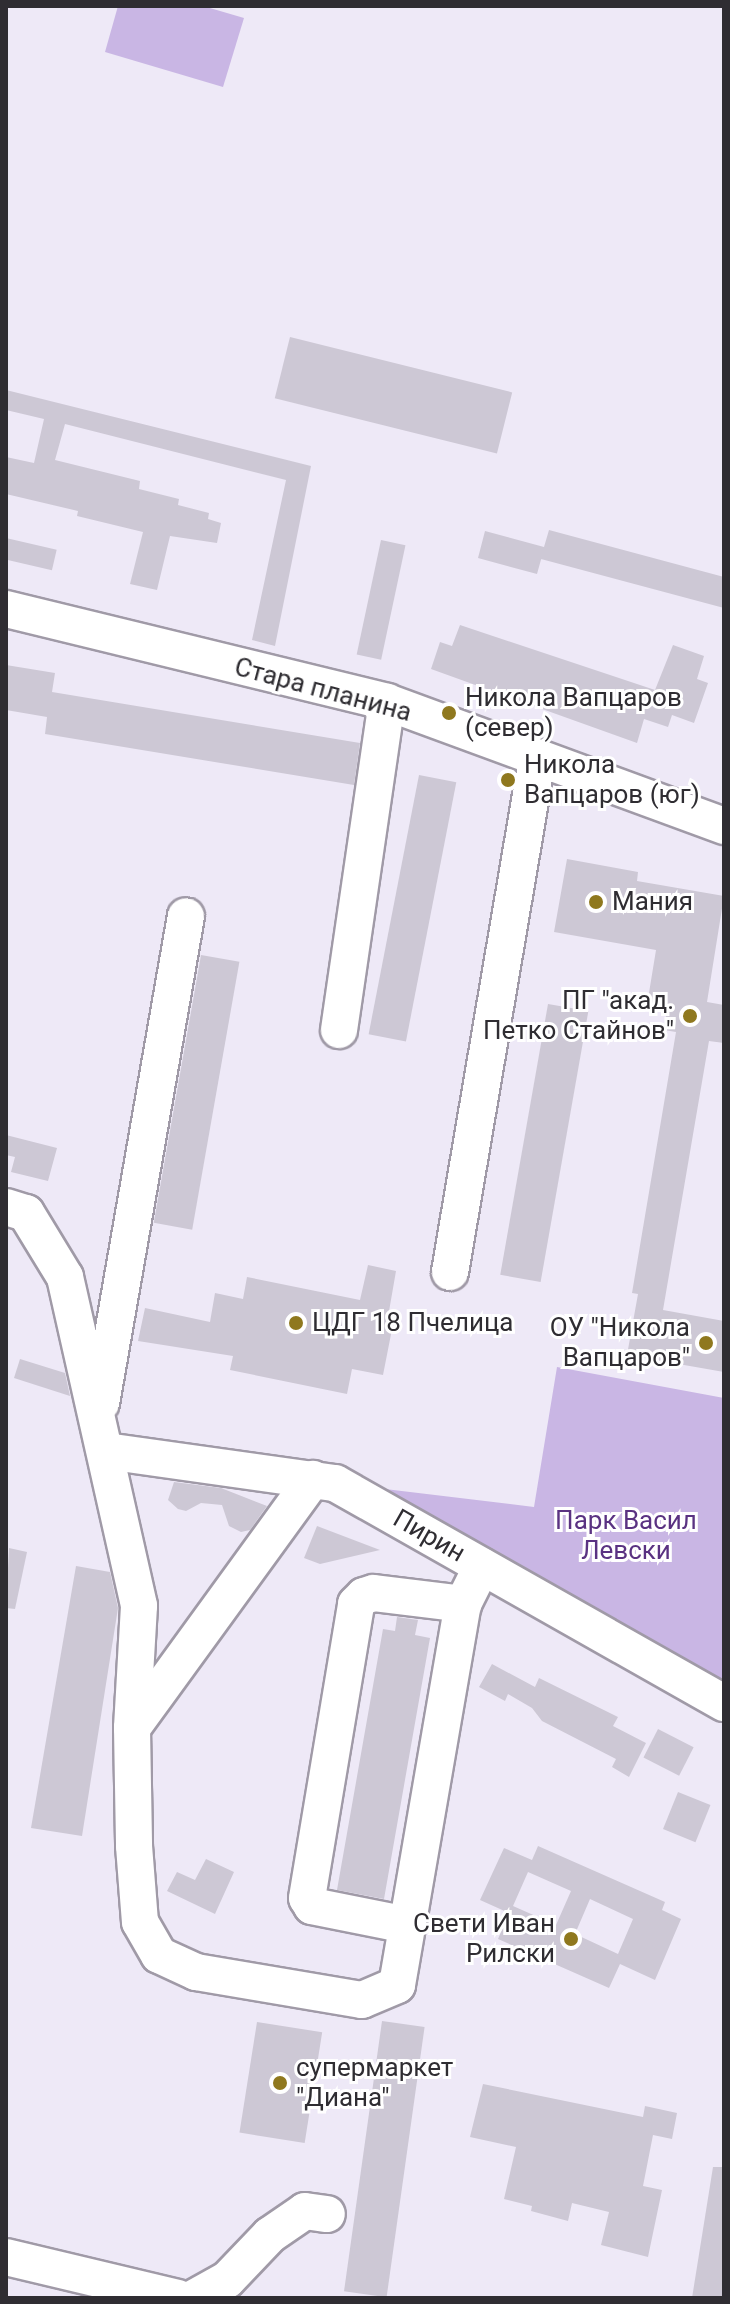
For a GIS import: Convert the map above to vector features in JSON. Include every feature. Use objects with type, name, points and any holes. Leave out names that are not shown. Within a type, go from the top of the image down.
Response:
[{"type":"street","name":"Стара планина","points":[[6,609],[387,702],[537,760],[724,826]]},
{"type":"street","points":[[339,1030],[387,702]]},
{"type":"street","points":[[450,1272],[537,760]]},
{"type":"street","points":[[102,1436],[186,916]]},
{"type":"street","points":[[6,1207],[26,1213],[65,1277],[139,1606],[132,1728],[134,1846],[140,1922],[159,1955],[196,1972],[362,2000],[397,1985],[463,1604],[482,1566]]},
{"type":"street","name":"Пирин","points":[[102,1436],[335,1483],[724,1703]]},
{"type":"street","points":[[132,1728],[313,1479]]},
{"type":"street","points":[[407,1925],[312,1906],[307,1898],[356,1604],[364,1596],[374,1593],[463,1604]]},
{"type":"street","points":[[6,2257],[193,2297],[227,2280],[270,2235],[305,2211],[327,2214]]},
{"type":"green space","points":[[118,6],[203,6],[244,18],[223,87],[105,52]]},
{"type":"green space","name":"Парк Васил Левски","points":[[557,1367],[724,1398],[724,1703],[335,1483],[534,1507]]},
{"type":"building","points":[[290,337],[512,392],[497,454],[275,398]]},
{"type":"building","points":[[6,390],[311,466],[275,646],[252,640],[286,480],[65,424],[55,460],[140,481],[139,489],[179,499],[178,505],[209,513],[208,519],[221,523],[217,543],[170,536],[157,590],[130,584],[143,532],[77,516],[78,511],[6,494],[6,457],[34,463],[44,419],[6,410]]},
{"type":"building","points":[[549,530],[724,577],[724,608],[541,559],[537,574],[478,558],[485,531],[544,547]]},
{"type":"building","points":[[6,538],[57,550],[52,570],[6,560]]},
{"type":"building","points":[[381,540],[405,545],[381,660],[357,654]]},
{"type":"building","points":[[460,625],[655,690],[673,645],[704,656],[697,679],[708,683],[694,723],[672,715],[668,727],[644,719],[637,743],[431,669],[440,642],[452,646]]},
{"type":"building","points":[[6,665],[55,673],[52,692],[360,743],[354,785],[45,734],[47,717],[6,710]]},
{"type":"building","points":[[419,775],[456,782],[406,1041],[369,1034]]},
{"type":"building","points":[[567,859],[638,872],[637,881],[724,896],[707,1002],[724,1005],[724,1043],[709,1041],[663,1310],[724,1321],[724,1372],[627,1355],[638,1294],[632,1293],[676,1032],[664,1030],[667,1009],[647,1005],[656,950],[554,932]]},
{"type":"building","points":[[201,955],[239,962],[192,1230],[154,1223]]},
{"type":"building","points":[[548,1004],[588,1011],[541,1282],[500,1275]]},
{"type":"building","points":[[6,1135],[57,1148],[48,1181],[11,1172],[15,1157],[6,1155]]},
{"type":"building","points":[[368,1265],[396,1271],[388,1317],[394,1319],[383,1375],[352,1369],[347,1394],[230,1370],[233,1356],[138,1341],[145,1308],[210,1322],[215,1293],[243,1299],[247,1277],[360,1300]]},
{"type":"building","points":[[20,1359],[65,1373],[70,1396],[14,1378]]},
{"type":"building","points":[[174,1482],[221,1488],[267,1506],[250,1530],[241,1532],[229,1526],[222,1505],[201,1503],[186,1511],[178,1509],[168,1500]]},
{"type":"building","points":[[317,1526],[380,1550],[320,1564],[304,1558]]},
{"type":"building","points":[[9,1548],[27,1552],[15,1609],[6,1608]]},
{"type":"building","points":[[76,1566],[110,1572],[118,1608],[82,1836],[31,1828]]},
{"type":"building","points":[[397,1617],[418,1620],[415,1635],[430,1638],[384,1899],[337,1890],[383,1629],[395,1631]]},
{"type":"building","points":[[492,1664],[535,1687],[539,1678],[618,1717],[613,1726],[646,1743],[629,1777],[612,1767],[616,1759],[542,1721],[532,1708],[508,1694],[505,1701],[479,1687]]},
{"type":"building","points":[[658,1729],[694,1747],[679,1776],[643,1758]]},
{"type":"building","points":[[678,1792],[710,1805],[695,1842],[663,1829]]},
{"type":"building","points":[[538,1846],[665,1902],[662,1910],[681,1919],[655,1980],[620,1964],[609,1988],[498,1939],[509,1913],[480,1900],[504,1848],[532,1860]],"holes":[[[528,1872],[571,1891],[556,1925],[513,1906]],[[590,1899],[633,1919],[618,1954],[575,1934]]]},
{"type":"building","points":[[206,1859],[234,1872],[215,1914],[167,1891],[177,1872],[195,1880]]},
{"type":"building","points":[[382,2021],[425,2027],[387,2297],[344,2291]]},
{"type":"building","name":"супермаркет \"Диана\"","points":[[257,2022],[322,2032],[305,2143],[239,2133]]},
{"type":"building","points":[[483,2084],[643,2117],[645,2106],[677,2113],[672,2139],[653,2135],[643,2186],[662,2190],[648,2257],[601,2245],[609,2212],[572,2203],[568,2221],[531,2211],[532,2206],[504,2199],[516,2147],[470,2137]]},
{"type":"building","points":[[713,2167],[724,2167],[724,2298],[692,2298]]},
{"type":"place","name":"Никола Вапцаров (север)","points":[[449,713]]},
{"type":"place","name":"Никола Вапцаров (юг)","points":[[508,780]]},
{"type":"place","name":"Мания","points":[[596,902]]},
{"type":"place","name":"ПГ \"акад. Петко Стайнов\"","points":[[690,1016]]},
{"type":"place","name":"ЦДГ 18 Пчелица","points":[[296,1323]]},
{"type":"place","name":"ОУ \"Никола Вапцаров\"","points":[[706,1343]]},
{"type":"place","name":"Свети Иван Рилски","points":[[571,1939]]},
{"type":"place","name":"супермаркет \"Диана\"","points":[[280,2083]]}]
